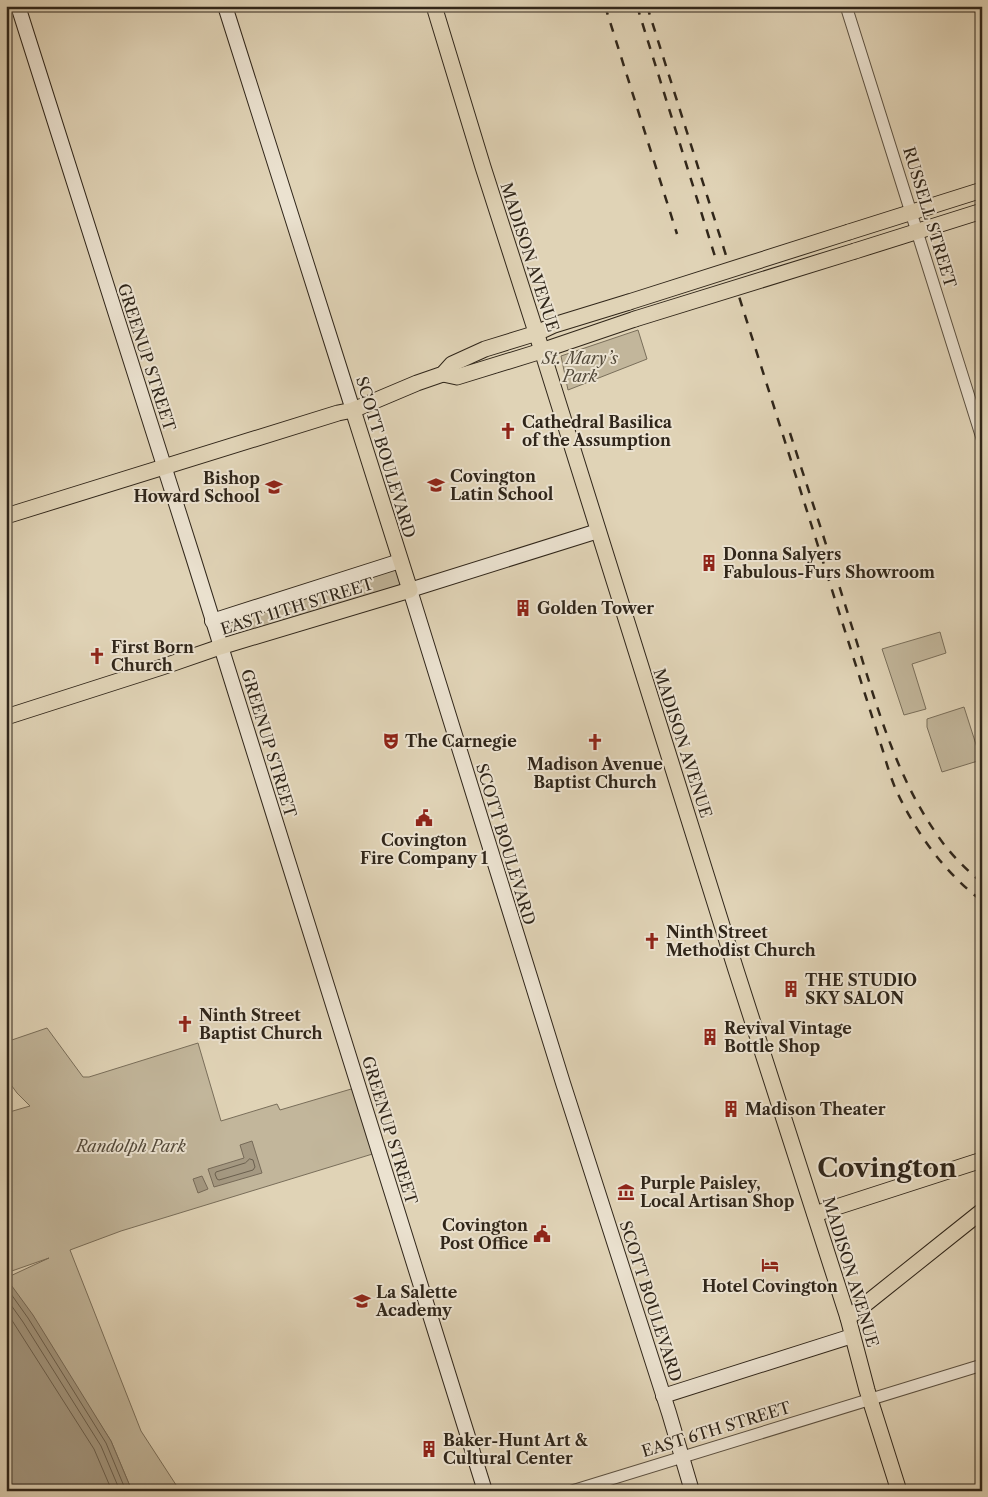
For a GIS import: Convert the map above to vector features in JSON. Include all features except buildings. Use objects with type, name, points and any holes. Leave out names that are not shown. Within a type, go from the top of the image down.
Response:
[{"type":"main road","name":"GREENUP STREET","points":[[18,6],[485,1491]]},
{"type":"main road","name":"SCOTT BOULEVARD","points":[[225,6],[692,1491]]},
{"type":"main road","name":"MADISON AVENUE","points":[[434,6],[736,970],[848,1318],[870,1399],[899,1491]]},
{"type":"main road","points":[[6,516],[353,410],[442,374],[452,364],[485,349],[537,333],[554,325],[982,190]]},
{"type":"main road","points":[[442,374],[457,377],[635,319],[982,211]]},
{"type":"main road","name":"EAST 11TH STREET","points":[[6,717],[220,647],[598,531]]},
{"type":"main road","name":"EAST 11TH STREET","points":[[212,621],[400,561]]},
{"type":"main road","points":[[815,1214],[982,1160]]},
{"type":"main road","points":[[848,1318],[982,1211]]},
{"type":"main road","points":[[663,1396],[852,1336]]},
{"type":"street","name":"RUSSELL STREET","points":[[846,6],[982,438]]},
{"type":"street","name":"EAST 6TH STREET","points":[[572,1491],[982,1365]]},
{"type":"green space","name":"St. Mary’s Park","points":[[638,330],[647,359],[568,390],[561,356]]},
{"type":"green space","points":[[400,561],[410,590],[220,647],[212,621]]},
{"type":"green space","points":[[940,632],[946,653],[912,664],[926,709],[904,715],[882,649]]},
{"type":"green space","points":[[964,707],[981,760],[942,772],[927,727],[927,719]]},
{"type":"green space","name":"Randolph Park","points":[[47,1028],[83,1077],[89,1077],[198,1043],[221,1121],[277,1104],[280,1110],[358,1087],[379,1152],[121,1231],[70,1250],[141,1431],[180,1491],[132,1491],[111,1441],[6,1278],[49,1258],[6,1273],[6,1113],[30,1106],[6,1078],[6,1042]]},
{"type":"water","points":[[252,1141],[262,1173],[214,1187],[208,1169],[244,1158],[240,1145]]},
{"type":"water","points":[[202,1176],[208,1189],[198,1193],[193,1179]]},
{"type":"water","points":[[6,1278],[33,1315],[111,1441],[132,1491],[6,1491]]},
{"type":"railway","points":[[605,6],[677,234]]},
{"type":"railway","points":[[637,6],[717,263]]},
{"type":"railway","points":[[647,6],[893,782],[913,823],[933,851],[956,878],[982,901]]},
{"type":"railway","points":[[790,433],[878,708],[898,762],[909,787],[938,836],[958,861],[982,883]]},
{"type":"place","name":"Cathedral Basilica of the Assumption","points":[[508,431]]},
{"type":"place","name":"Covington Latin School","points":[[436,485]]},
{"type":"place","name":"Bishop Howard School","points":[[274,487]]},
{"type":"place","name":"Donna Salyers Fabulous-Furs Showroom","points":[[709,563]]},
{"type":"place","name":"Golden Tower","points":[[523,608]]},
{"type":"place","name":"First Born Church","points":[[97,656]]},
{"type":"place","name":"The Carnegie","points":[[391,741]]},
{"type":"place","name":"Madison Avenue Baptist Church","points":[[595,742]]},
{"type":"place","name":"Covington Fire Company 1","points":[[424,818]]},
{"type":"place","name":"Ninth Street Methodist Church","points":[[652,941]]},
{"type":"place","name":"THE STUDIO SKY SALON","points":[[791,989]]},
{"type":"place","name":"Ninth Street Baptist Church","points":[[185,1024]]},
{"type":"place","name":"Revival Vintage Bottle Shop","points":[[710,1037]]},
{"type":"place","name":"Madison Theater","points":[[731,1109]]},
{"type":"place","name":"Purple Paisley, Local Artisan Shop","points":[[626,1192]]},
{"type":"place","name":"Covington Post Office","points":[[542,1234]]},
{"type":"place","name":"Hotel Covington","points":[[770,1265]]},
{"type":"place","name":"La Salette Academy","points":[[362,1301]]},
{"type":"place","name":"Baker-Hunt Art & Cultural Center","points":[[429,1449]]},
{"type":"district","name":"Covington","points":[[887,1168]]}]
